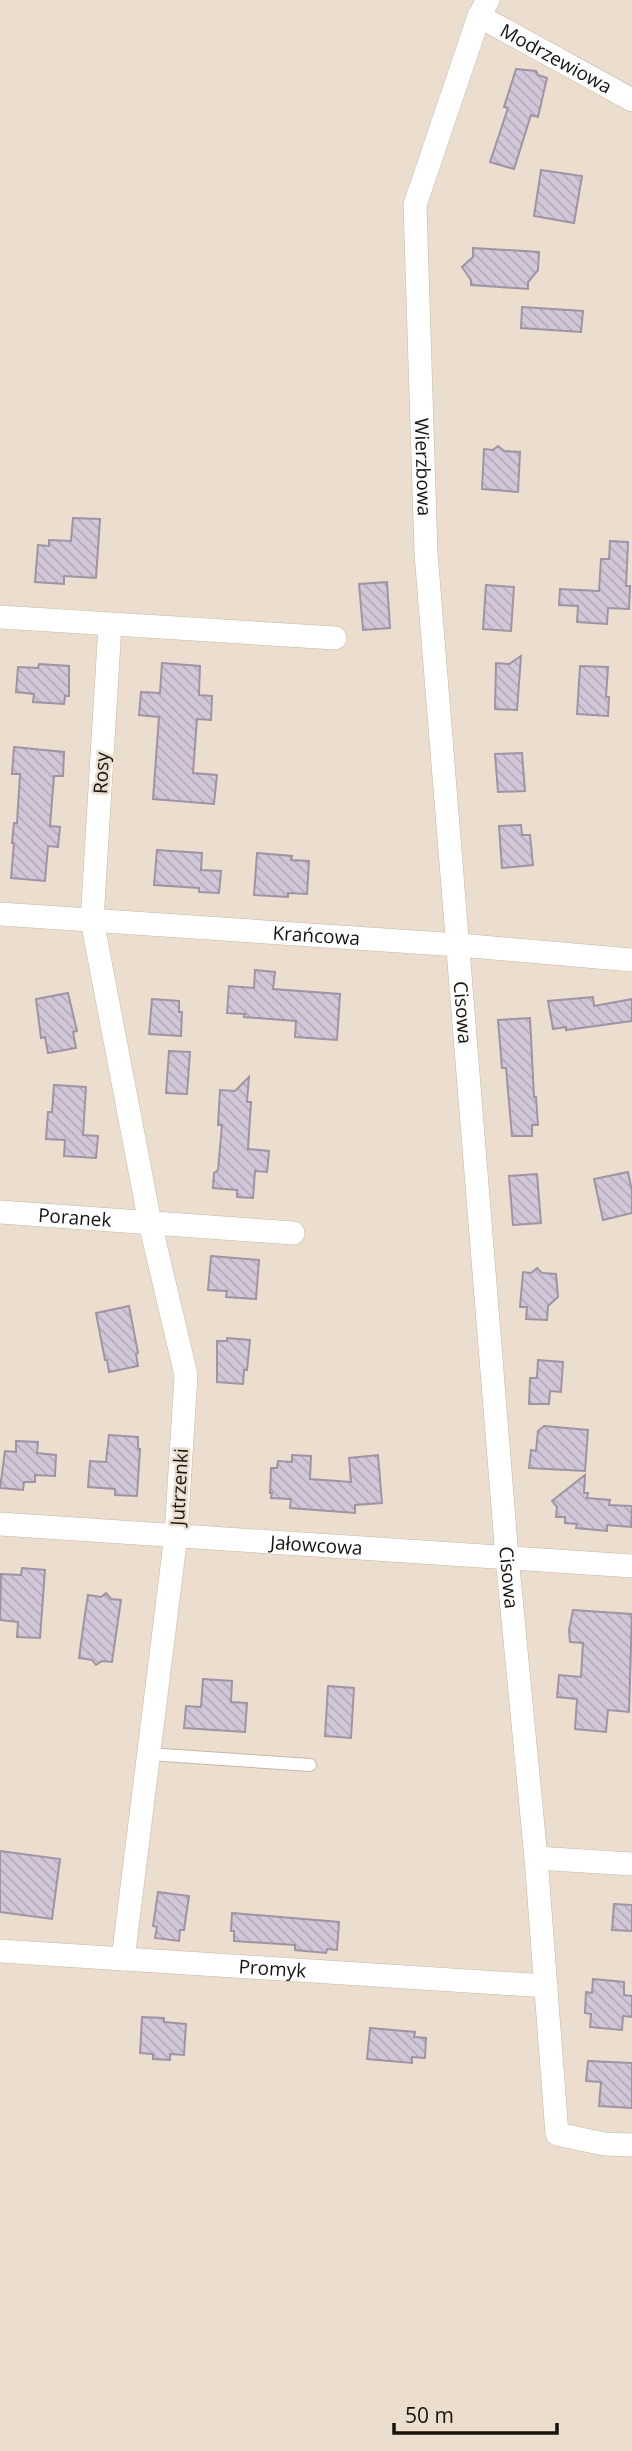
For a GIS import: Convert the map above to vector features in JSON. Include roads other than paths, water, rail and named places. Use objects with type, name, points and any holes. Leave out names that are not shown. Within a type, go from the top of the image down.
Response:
[{"type":"street","name":"Modrzewiowa","points":[[483,8],[632,100]]},
{"type":"street","name":"Wierzbowa","points":[[459,945],[426,554],[415,205],[483,8]]},
{"type":"street","points":[[0,617],[335,638]]},
{"type":"street","name":"Rosy","points":[[92,920],[110,625]]},
{"type":"street","name":"Krańcowa","points":[[0,914],[459,945],[632,960]]},
{"type":"street","name":"Jutrzenki","points":[[92,920],[150,1223],[186,1374],[176,1535],[123,1959]]},
{"type":"street","name":"Cisowa","points":[[459,945],[507,1558],[536,1858],[557,2134],[604,2144],[632,2145]]},
{"type":"street","name":"Poranek","points":[[0,1212],[150,1223]]},
{"type":"street","points":[[150,1223],[293,1233]]},
{"type":"street","name":"Jałowcowa","points":[[0,1524],[632,1566]]},
{"type":"street","points":[[536,1858],[632,1864]]},
{"type":"street","name":"Promyk","points":[[0,1951],[546,1986]]},
{"type":"lane","points":[[148,1754],[310,1765]]}]
